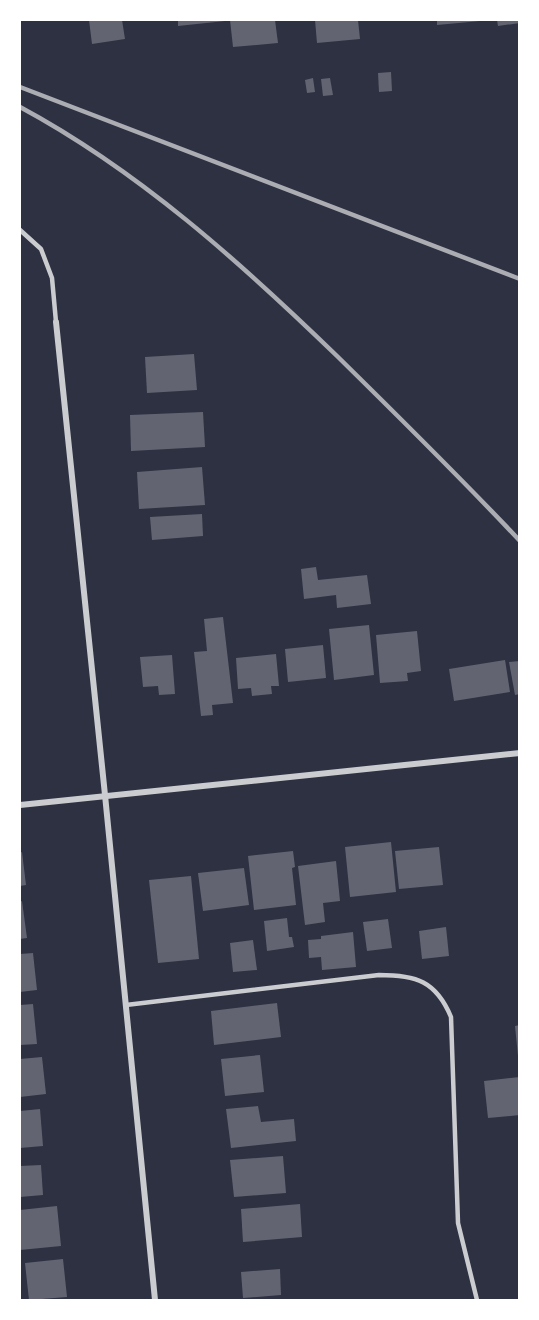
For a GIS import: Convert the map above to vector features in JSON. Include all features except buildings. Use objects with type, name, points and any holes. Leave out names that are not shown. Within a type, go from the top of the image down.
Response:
[{"type":"street","points":[[56,322],[155,1300]]},
{"type":"street","points":[[20,805],[519,753]]},
{"type":"lane","points":[[20,230],[41,249],[52,278],[56,322]]},
{"type":"lane","points":[[126,1005],[379,975],[406,975],[427,984],[444,999],[451,1017],[458,1223],[477,1300]]},
{"type":"railway","points":[[20,87],[520,279]]},
{"type":"railway","points":[[20,107],[64,132],[147,189],[226,253],[337,356],[520,541]]}]
